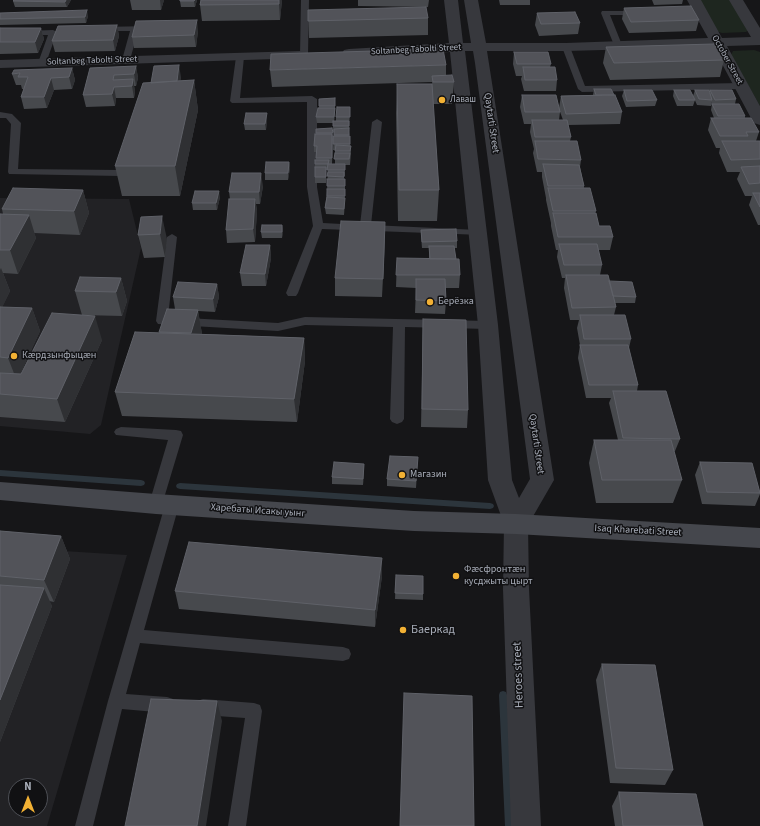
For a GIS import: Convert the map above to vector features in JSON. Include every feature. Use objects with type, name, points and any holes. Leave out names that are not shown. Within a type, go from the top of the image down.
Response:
[{"type":"main road","name":"Харебаты Исакы уынг","points":[[0,491],[414,521],[516,524]]},
{"type":"main road","name":"Isaq Kharebati Street","points":[[516,524],[760,538]]},
{"type":"street","points":[[451,0],[488,325],[500,480],[516,524]]},
{"type":"street","name":"Qaytarti Street","points":[[471,0],[480,48],[542,480],[516,524]]},
{"type":"street","points":[[736,0],[760,41]]},
{"type":"street","name":"October Street","points":[[695,8],[717,42],[760,120]]},
{"type":"street","name":"Soltanbeg Tabolti Street","points":[[336,53],[457,48],[566,47],[760,41]]},
{"type":"street","name":"Soltanbeg Tabolti Street","points":[[0,65],[320,54]]},
{"type":"street","name":"Heroes street","points":[[516,524],[516,589],[526,826]]},
{"type":"lane","points":[[304,55],[305,0]]},
{"type":"lane","points":[[618,45],[605,13],[652,12]]},
{"type":"lane","points":[[126,60],[135,28]]},
{"type":"lane","points":[[92,30],[158,28]]},
{"type":"lane","points":[[15,33],[53,32],[42,63]]},
{"type":"lane","points":[[566,47],[582,89],[741,86]]},
{"type":"lane","points":[[240,57],[235,101],[312,99],[312,187],[318,226],[292,293]]},
{"type":"lane","points":[[0,115],[9,116],[16,123],[14,172],[120,173]]},
{"type":"lane","points":[[365,228],[377,122]]},
{"type":"lane","points":[[318,226],[478,233]]},
{"type":"lane","points":[[172,237],[162,321],[278,327],[305,321],[488,325]]},
{"type":"lane","points":[[397,419],[399,323]]},
{"type":"lane","points":[[84,826],[116,701],[135,636],[164,504],[176,435],[121,432]]},
{"type":"lane","points":[[135,636],[343,654]]},
{"type":"lane","points":[[116,701],[254,711],[237,826]]},
{"type":"shaded area","points":[[699,0],[730,0],[748,30],[746,32],[722,33],[716,31]]},
{"type":"shaded area","points":[[754,50],[760,52],[760,106],[731,55],[733,51]]},
{"type":"shaded area","points":[[0,198],[129,199],[141,248],[101,425],[90,434],[0,426]]},
{"type":"shaded area","points":[[0,547],[127,555],[47,826],[0,826]]},
{"type":"building","points":[[66,0],[65,2],[13,1]]},
{"type":"building","points":[[180,0],[195,0],[180,1]]},
{"type":"building","points":[[201,0],[279,0],[279,4],[200,5]]},
{"type":"building","points":[[691,6],[699,20],[631,22],[624,8]]},
{"type":"building","points":[[426,7],[428,18],[308,21],[308,10]]},
{"type":"building","points":[[87,10],[85,17],[0,19],[0,13]]},
{"type":"building","points":[[575,12],[580,23],[541,24],[537,13]]},
{"type":"building","points":[[197,20],[194,35],[132,37],[136,21]]},
{"type":"building","points":[[117,25],[113,40],[52,41],[58,26]]},
{"type":"building","points":[[0,28],[41,28],[35,42],[0,42]]},
{"type":"building","points":[[714,44],[724,60],[614,63],[606,47]]},
{"type":"building","points":[[443,49],[446,65],[270,70],[271,54]]},
{"type":"building","points":[[514,52],[548,52],[551,64],[517,64]]},
{"type":"building","points":[[179,65],[177,81],[151,83],[154,66]]},
{"type":"building","points":[[136,66],[134,74],[114,75],[113,80],[133,79],[132,86],[114,87],[112,94],[83,95],[90,68]]},
{"type":"building","points":[[523,67],[555,67],[557,80],[525,80]]},
{"type":"building","points":[[72,68],[69,77],[51,78],[44,97],[21,97],[28,77],[18,77],[20,73],[12,74],[14,70]]},
{"type":"building","points":[[452,75],[454,82],[433,82],[432,76]]},
{"type":"building","points":[[194,80],[175,166],[115,166],[143,83]]},
{"type":"building","points":[[397,84],[432,84],[439,190],[399,190]]},
{"type":"building","points":[[594,89],[611,89],[614,95],[596,95]]},
{"type":"building","points":[[624,90],[652,90],[657,100],[627,101]]},
{"type":"building","points":[[674,90],[690,90],[695,100],[679,100]]},
{"type":"building","points":[[695,90],[709,90],[712,100],[699,99]]},
{"type":"building","points":[[710,90],[732,90],[736,99],[715,100]]},
{"type":"building","points":[[522,95],[556,95],[560,112],[525,112]]},
{"type":"building","points":[[615,95],[622,112],[566,114],[561,96]]},
{"type":"building","points":[[335,98],[335,106],[319,106],[319,99]]},
{"type":"building","points":[[712,104],[739,104],[745,116],[718,116]]},
{"type":"building","points":[[337,107],[350,107],[350,117],[336,117]]},
{"type":"building","points":[[318,108],[335,108],[334,117],[316,117]]},
{"type":"building","points":[[246,113],[267,113],[265,124],[244,124]]},
{"type":"building","points":[[711,118],[751,118],[759,132],[746,132],[748,136],[720,136]]},
{"type":"building","points":[[532,120],[567,120],[571,137],[535,137]]},
{"type":"building","points":[[333,121],[349,121],[349,126],[333,126]]},
{"type":"building","points":[[332,128],[333,133],[316,133],[316,129]]},
{"type":"building","points":[[349,128],[349,135],[334,135],[334,129]]},
{"type":"building","points":[[315,134],[332,134],[332,158],[316,158],[317,146],[314,146]]},
{"type":"building","points":[[333,136],[350,136],[350,144],[333,144]]},
{"type":"building","points":[[535,141],[577,141],[581,160],[538,159]]},
{"type":"building","points":[[722,141],[760,141],[760,159],[731,160]]},
{"type":"building","points":[[336,145],[351,146],[350,151],[335,151]]},
{"type":"building","points":[[335,153],[350,153],[349,159],[334,159]]},
{"type":"building","points":[[315,160],[329,160],[328,164],[315,164]]},
{"type":"building","points":[[266,162],[289,162],[288,173],[265,173]]},
{"type":"building","points":[[328,164],[345,164],[345,170],[327,170]]},
{"type":"building","points":[[543,164],[579,165],[584,186],[548,186]]},
{"type":"building","points":[[760,166],[760,183],[749,184],[741,167]]},
{"type":"building","points":[[315,167],[326,167],[326,177],[315,177]]},
{"type":"building","points":[[328,172],[344,172],[344,177],[327,176]]},
{"type":"building","points":[[232,173],[261,173],[259,192],[229,192]]},
{"type":"building","points":[[327,179],[345,179],[345,186],[327,186]]},
{"type":"building","points":[[13,188],[83,190],[74,211],[2,209]]},
{"type":"building","points":[[548,188],[590,188],[596,211],[553,211]]},
{"type":"building","points":[[327,189],[345,189],[345,196],[327,196]]},
{"type":"building","points":[[195,191],[219,191],[216,203],[192,203]]},
{"type":"building","points":[[753,193],[760,193],[760,207]]},
{"type":"building","points":[[327,197],[345,198],[344,209],[325,208]]},
{"type":"building","points":[[229,199],[255,199],[253,229],[226,230]]},
{"type":"building","points":[[553,213],[596,213],[599,226],[610,226],[613,237],[558,237]]},
{"type":"building","points":[[0,214],[29,215],[10,250],[0,250]]},
{"type":"building","points":[[162,216],[160,234],[138,235],[141,217]]},
{"type":"building","points":[[341,221],[385,222],[383,279],[335,278]]},
{"type":"building","points":[[262,225],[282,225],[282,232],[261,232]]},
{"type":"building","points":[[456,229],[457,241],[422,242],[421,230]]},
{"type":"building","points":[[559,244],[597,244],[602,265],[564,265]]},
{"type":"building","points":[[246,245],[270,245],[265,274],[240,273]]},
{"type":"building","points":[[429,246],[454,246],[456,259],[430,259]]},
{"type":"building","points":[[397,258],[459,259],[460,275],[396,275]]},
{"type":"building","points":[[566,275],[608,275],[616,307],[572,308]]},
{"type":"building","points":[[80,277],[121,278],[116,292],[75,291]]},
{"type":"building","points":[[416,279],[445,279],[446,301],[416,300]]},
{"type":"building","points":[[609,281],[632,282],[636,297],[613,296]]},
{"type":"building","points":[[178,282],[217,284],[213,299],[173,297]]},
{"type":"building","points":[[0,307],[32,308],[8,358],[0,357]]},
{"type":"building","points":[[167,309],[198,310],[191,333],[159,332]]},
{"type":"building","points":[[52,313],[95,316],[57,399],[0,394],[0,373],[21,374]]},
{"type":"building","points":[[580,315],[625,315],[631,339],[584,339]]},
{"type":"building","points":[[423,319],[466,320],[468,410],[422,409]]},
{"type":"building","points":[[135,332],[304,338],[294,399],[115,392]]},
{"type":"building","points":[[580,345],[628,345],[638,385],[589,385]]},
{"type":"building","points":[[613,391],[666,391],[680,439],[623,438]]},
{"type":"building","points":[[594,440],[671,440],[682,480],[602,480]]},
{"type":"building","name":"Магазин","points":[[390,456],[418,457],[416,481],[387,479]]},
{"type":"building","points":[[334,462],[364,464],[363,479],[332,477]]},
{"type":"building","points":[[700,462],[752,463],[760,493],[707,492]]},
{"type":"building","points":[[0,531],[61,536],[44,580],[0,576]]},
{"type":"building","points":[[189,542],[382,558],[375,610],[175,591]]},
{"type":"building","points":[[396,575],[423,576],[423,594],[395,593]]},
{"type":"building","points":[[0,585],[44,588],[0,700]]},
{"type":"building","points":[[602,664],[655,665],[673,770],[616,768]]},
{"type":"building","points":[[404,693],[472,696],[474,826],[400,826]]},
{"type":"building","points":[[151,699],[217,701],[197,826],[125,826]]},
{"type":"building","points":[[619,792],[696,794],[703,826],[623,826]]},
{"type":"waterway","points":[[0,473],[141,483]]},
{"type":"waterway","points":[[180,486],[490,506]]},
{"type":"waterway","points":[[503,695],[510,826]]},
{"type":"place","name":"Лаваш","points":[[442,100]]},
{"type":"place","name":"Берёзка","points":[[430,302]]},
{"type":"place","name":"Кæрдзынфыцæн","points":[[14,356]]},
{"type":"place","name":"Магазин","points":[[402,475]]},
{"type":"place","name":"Фæсфронтæн кусджыты цырт","points":[[456,576]]},
{"type":"place","name":"Баеркад","points":[[403,630]]}]
